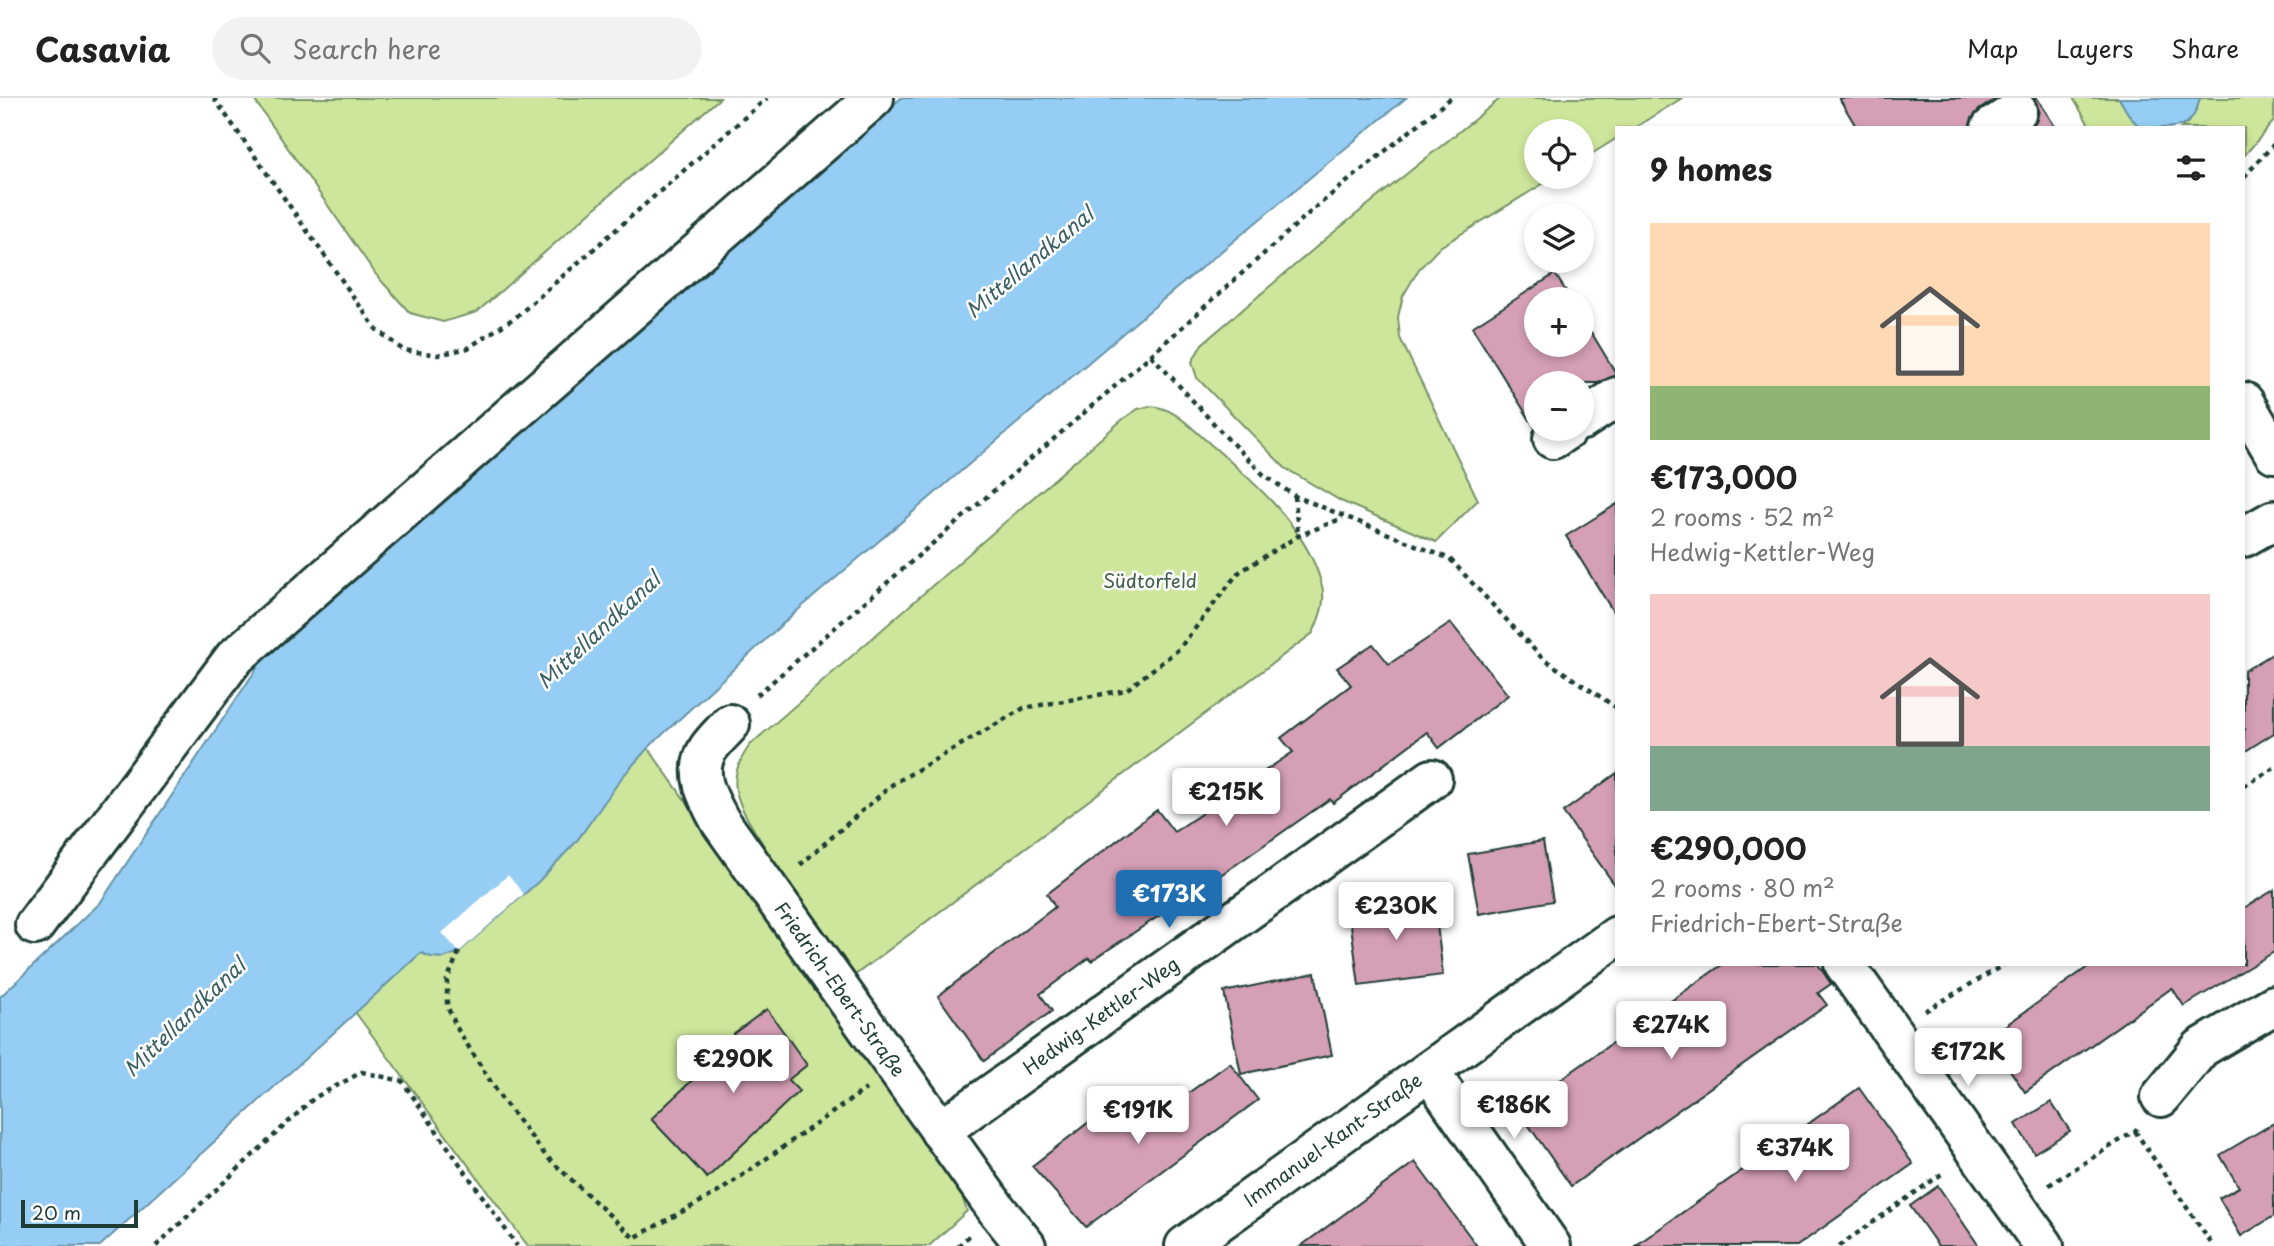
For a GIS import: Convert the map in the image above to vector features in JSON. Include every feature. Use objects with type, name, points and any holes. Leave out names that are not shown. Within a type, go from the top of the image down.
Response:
[{"type":"street","points":[[35,925],[234,659],[874,98]]},
{"type":"street","points":[[1594,412],[1615,398]]},
{"type":"street","points":[[2245,404],[2274,453]]},
{"type":"street","points":[[2245,536],[2274,520]]},
{"type":"street","name":"Friedrich-Ebert-Straße","points":[[730,724],[707,751],[701,774],[707,797],[720,821],[997,1210],[1026,1246]]},
{"type":"street","name":"Hedwig-Kettler-Weg","points":[[940,1130],[1432,779]]},
{"type":"street","name":"Immanuel-Kant-Straße","points":[[1185,1246],[1615,937]]},
{"type":"street","points":[[1845,966],[2044,1246]]},
{"type":"street","points":[[2161,1097],[2201,1048],[2270,1016]]},
{"type":"street","points":[[1429,1071],[1551,1246]]},
{"type":"path","points":[[214,98],[376,329],[403,350],[438,355],[468,348],[517,316],[767,98]]},
{"type":"path","points":[[730,724],[762,689],[1151,355],[1317,206],[1451,98]]},
{"type":"path","points":[[2245,176],[2274,144]]},
{"type":"path","points":[[1151,355],[1264,475],[1295,496],[1343,518],[1450,559],[1542,658],[1615,707]]},
{"type":"path","points":[[1295,496],[1298,536]]},
{"type":"path","points":[[770,891],[893,784],[1024,708],[1126,690],[1179,649],[1238,573],[1298,536],[1343,518]]},
{"type":"path","points":[[2245,785],[2274,768]]},
{"type":"path","points":[[459,952],[447,980],[447,1006],[458,1030],[501,1098],[546,1156],[634,1238],[720,1191],[897,1068]]},
{"type":"path","points":[[1891,1031],[2002,966]]},
{"type":"path","points":[[156,1246],[314,1098],[362,1072],[402,1081],[517,1246]]},
{"type":"path","points":[[2016,1206],[2135,1131],[2161,1097]]},
{"type":"path","points":[[2135,1131],[2213,1246]]},
{"type":"path","points":[[1839,1246],[1976,1151]]},
{"type":"green space","points":[[253,98],[720,98],[477,312],[443,322],[410,313],[377,276]]},
{"type":"green space","points":[[1501,98],[1682,98],[1637,126],[1615,126],[1615,139],[1594,152],[1594,119],[1524,119],[1524,189],[1534,189],[1440,247],[1419,269],[1403,296],[1398,317],[1400,338],[1478,500],[1436,542],[1341,501],[1285,468],[1197,378],[1192,362],[1202,344],[1328,237]]},
{"type":"green space","points":[[2073,98],[2119,98],[2131,118],[2141,126],[2090,126]]},
{"type":"green space","points":[[2200,98],[2274,98],[2274,121],[2245,155],[2245,126],[2183,126],[2194,115]]},
{"type":"green space","name":"Südtorfeld","points":[[1150,406],[1167,410],[1188,424],[1242,471],[1290,522],[1313,561],[1323,589],[1322,608],[1313,633],[851,978],[744,813],[735,784],[736,772],[743,756],[750,745],[1123,419],[1138,409]]},
{"type":"green space","points":[[648,748],[958,1184],[967,1211],[929,1246],[528,1246],[355,1012]]},
{"type":"water","name":"Mittellandkanal","points":[[901,98],[1406,98],[1136,322],[791,616],[648,748],[623,776],[576,842],[538,882],[459,952],[444,958],[421,953],[100,1246],[0,1246],[0,997],[100,903],[265,656]]},
{"type":"water","points":[[2119,98],[2200,98],[2192,118],[2180,126],[2141,126],[2129,115]]},
{"type":"pier","points":[[508,875],[524,894],[459,952],[442,933]]},
{"type":"building","points":[[1839,98],[1997,98],[1979,110],[1970,126],[1856,126]]},
{"type":"building","points":[[2034,98],[2037,98],[2055,126],[2032,126],[2037,120],[2039,110]]},
{"type":"building","points":[[1555,274],[1563,287],[1535,287]]},
{"type":"building","points":[[1524,294],[1524,357],[1594,357],[1594,337],[1615,376],[1594,383],[1594,371],[1524,371],[1524,410],[1472,327]]},
{"type":"building","points":[[1615,505],[1615,615],[1566,536]]},
{"type":"building","points":[[1451,623],[1508,695],[1439,748],[1427,732],[1333,803],[1330,799],[1091,961],[1089,958],[1040,994],[1052,1011],[984,1061],[938,996],[1055,907],[1047,894],[1157,810],[1174,832],[1293,752],[1281,738],[1351,685],[1337,668],[1373,644],[1389,664]]},
{"type":"building","points":[[2274,653],[2274,733],[2245,751],[2245,670]]},
{"type":"building","points":[[1615,774],[1615,885],[1563,812]]},
{"type":"building","points":[[1543,841],[1553,901],[1479,914],[1468,854]]},
{"type":"building","points":[[2274,890],[2274,952],[2184,1006],[2172,988],[2025,1092],[1988,1038],[2089,966],[2245,966],[2245,907]]},
{"type":"building","points":[[1434,899],[1443,975],[1359,986],[1349,910]]},
{"type":"building","points":[[1720,966],[1819,966],[1831,984],[1818,993],[1827,1005],[1571,1186],[1518,1110]]},
{"type":"building","points":[[1315,973],[1332,1055],[1241,1074],[1224,992]]},
{"type":"building","points":[[767,1009],[807,1065],[788,1080],[799,1091],[707,1178],[651,1119],[736,1039],[733,1034]]},
{"type":"building","points":[[1230,1063],[1258,1100],[1086,1227],[1032,1166],[1115,1102],[1137,1130]]},
{"type":"building","points":[[1859,1088],[1913,1164],[1797,1246],[1635,1246]]},
{"type":"building","points":[[2051,1102],[2070,1131],[2034,1153],[2016,1124]]},
{"type":"building","points":[[2274,1123],[2274,1216],[2241,1236],[2219,1198],[2239,1187],[2220,1155]]},
{"type":"building","points":[[1415,1162],[1477,1246],[1301,1246]]},
{"type":"building","points":[[1938,1186],[1979,1246],[1938,1246],[1910,1206]]}]
